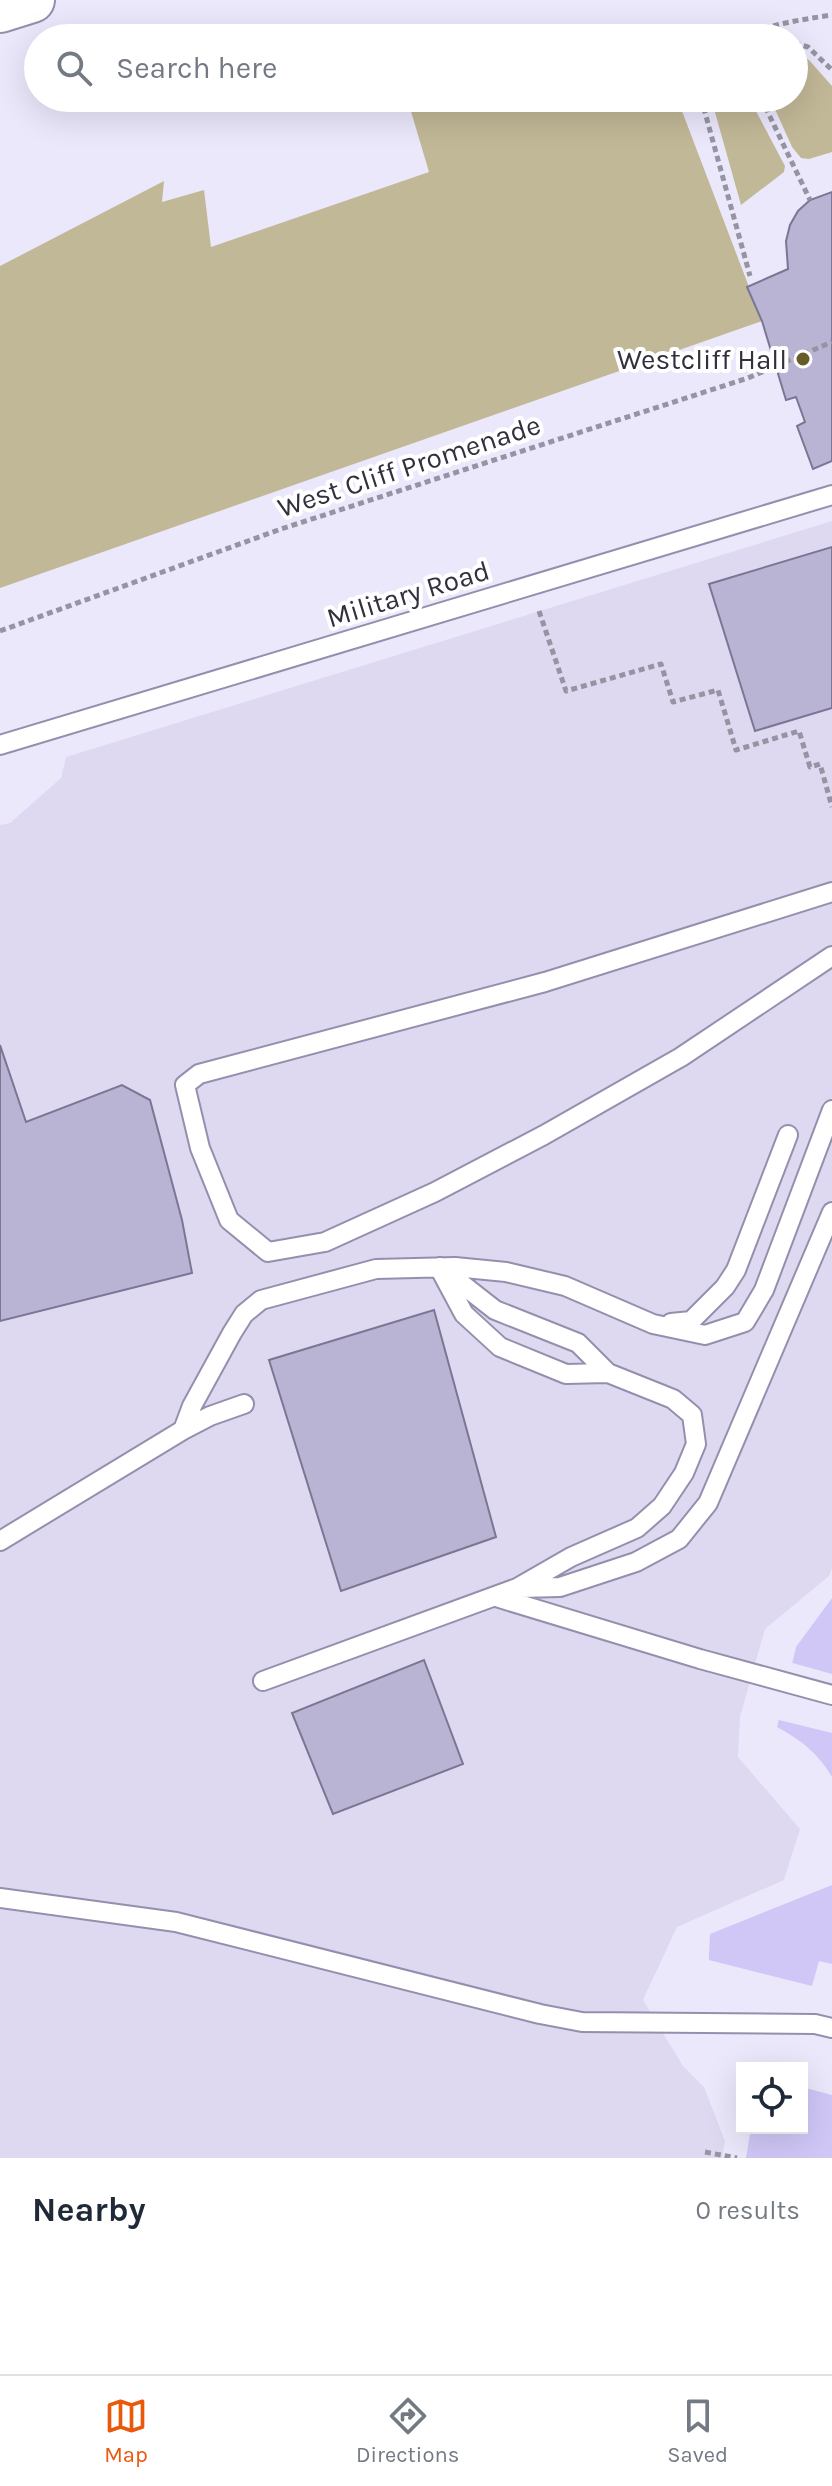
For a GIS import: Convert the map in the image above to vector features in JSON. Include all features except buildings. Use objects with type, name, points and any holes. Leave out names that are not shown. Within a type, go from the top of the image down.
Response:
[{"type":"main road","points":[[0,10],[32,0]]},
{"type":"lane","name":"Military Road","points":[[0,745],[832,495]]},
{"type":"lane","points":[[832,892],[545,982],[199,1074],[185,1085],[200,1148],[229,1220],[268,1252],[325,1242],[435,1192],[544,1135],[681,1057],[832,956]]},
{"type":"lane","points":[[183,1430],[192,1406],[244,1314],[261,1300],[376,1269],[440,1267],[506,1272],[565,1286],[653,1324],[705,1335],[745,1322],[764,1290],[832,1110]]},
{"type":"lane","points":[[653,1324],[691,1321],[725,1287],[736,1270],[788,1135]]},
{"type":"lane","points":[[517,1588],[560,1587],[636,1562],[679,1539],[708,1503],[832,1212]]},
{"type":"lane","points":[[440,1267],[495,1310],[578,1343],[608,1373]]},
{"type":"lane","points":[[263,1681],[517,1588],[571,1557],[637,1528],[662,1506],[684,1473],[696,1444],[692,1415],[673,1399],[608,1373],[566,1374],[500,1347],[464,1314],[440,1267]]},
{"type":"lane","points":[[0,1541],[183,1430],[244,1404]]},
{"type":"lane","points":[[496,1597],[672,1651],[832,1695]]},
{"type":"lane","points":[[0,1898],[176,1922],[582,2022],[815,2024],[832,2028]]},
{"type":"path","points":[[775,24],[832,15]]},
{"type":"path","points":[[808,47],[832,70]]},
{"type":"path","points":[[705,112],[750,276]]},
{"type":"path","points":[[768,112],[810,200]]},
{"type":"path","name":"West Cliff Promenade","points":[[0,631],[281,529],[748,378],[832,342]]},
{"type":"path","points":[[531,586],[566,691],[661,664],[673,702],[718,690],[736,750],[799,731],[810,767],[820,764],[832,807]]},
{"type":"path","points":[[705,2152],[737,2158]]},
{"type":"shaded area","points":[[808,59],[832,86],[832,152],[809,159],[801,158],[792,147],[776,112],[808,112]]},
{"type":"shaded area","points":[[411,112],[682,112],[762,321],[0,588],[0,266],[164,181],[162,202],[204,190],[211,247],[429,172]]},
{"type":"shaded area","points":[[715,112],[756,112],[785,166],[784,172],[741,205]]},
{"type":"shaded area","points":[[832,521],[832,1568],[829,1576],[765,1629],[740,1717],[738,1757],[800,1829],[784,1880],[677,1927],[643,2000],[683,2066],[704,2087],[725,2141],[722,2158],[0,2158],[0,825],[10,823],[61,778],[66,757]]},
{"type":"shaded area","points":[[832,1598],[832,1777],[808,1748],[777,1727],[796,1647]]},
{"type":"shaded area","points":[[832,1885],[832,2158],[746,2158],[750,2134],[808,2134],[808,2062],[747,2062],[707,2000],[710,1934]]},
{"type":"pier","points":[[789,1662],[832,1674],[832,1733],[775,1719]]},
{"type":"pier","points":[[705,1959],[812,1986],[819,1961],[832,1964],[832,2095],[808,2089],[808,2062],[742,2061],[703,2003]]},
{"type":"place","name":"Westcliff Hall","points":[[803,359]]}]
